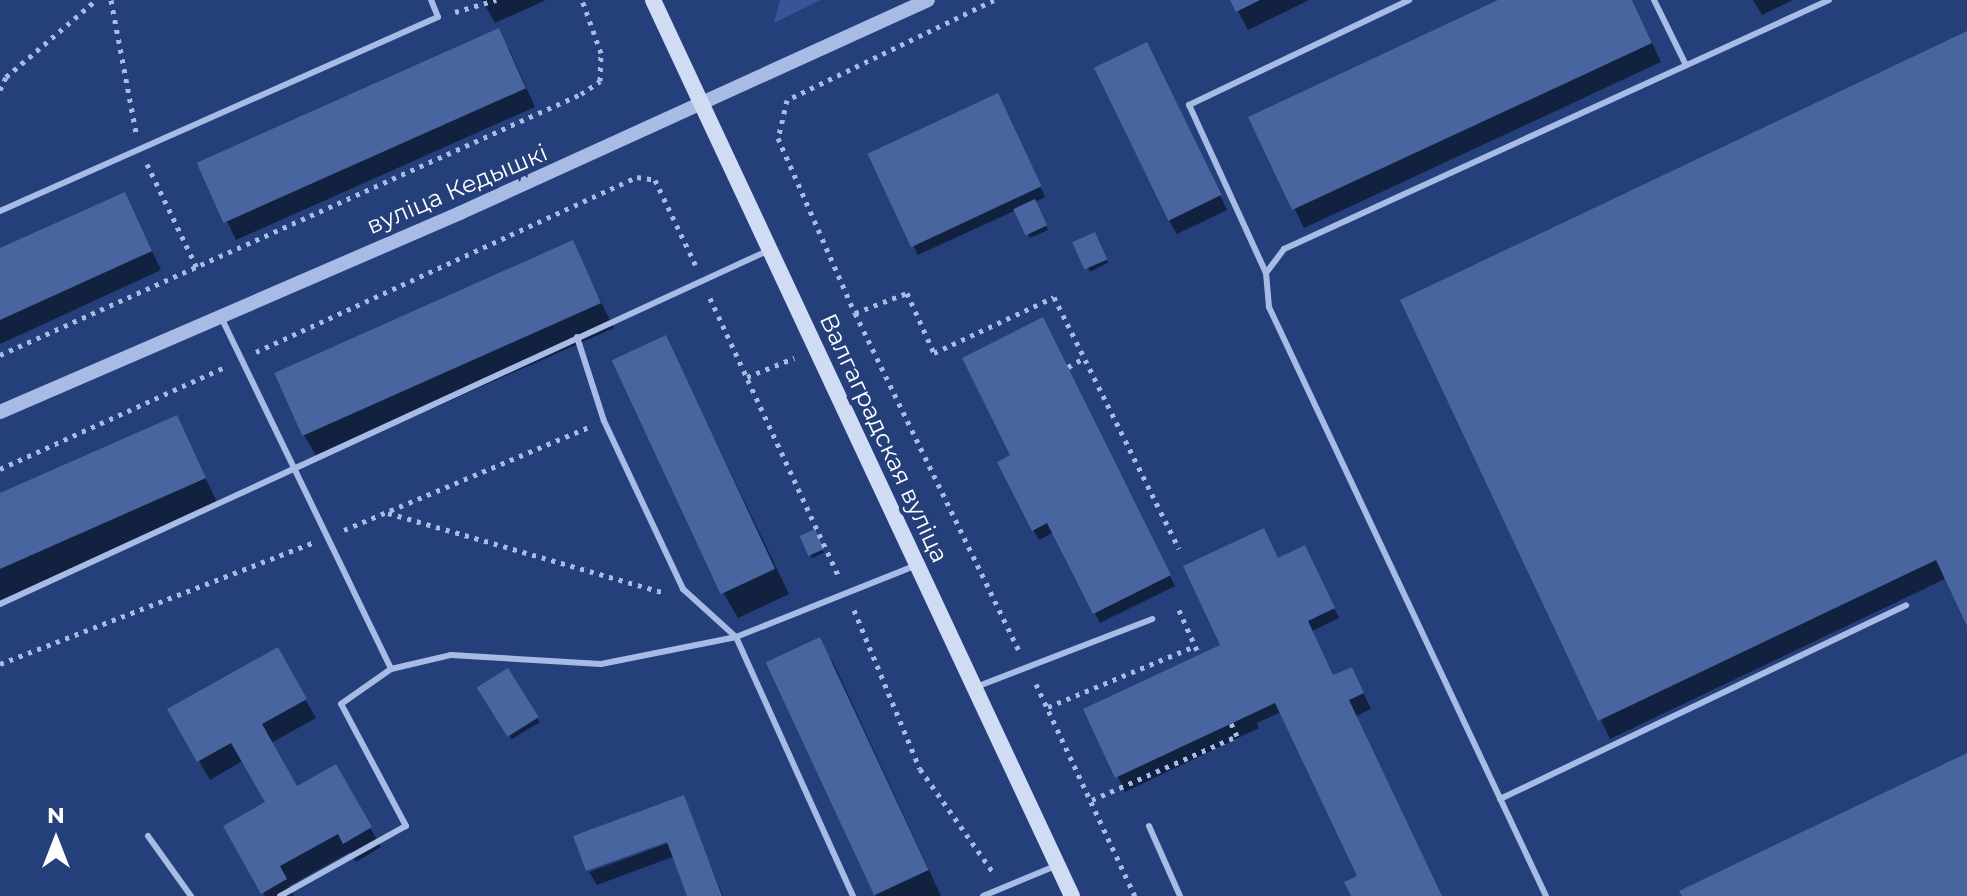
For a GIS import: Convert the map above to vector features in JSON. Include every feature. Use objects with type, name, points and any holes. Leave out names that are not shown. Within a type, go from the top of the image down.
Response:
[{"type":"main road","name":"Валгаградская вуліца","points":[[653,0],[1072,896]]},
{"type":"street","name":"вуліца Кедышкі","points":[[0,412],[703,104],[928,0]]},
{"type":"lane","points":[[0,211],[438,17],[431,0]]},
{"type":"lane","points":[[1409,0],[1189,105],[1266,273],[1269,307],[1546,896]]},
{"type":"lane","points":[[1654,0],[1686,65]]},
{"type":"lane","points":[[1266,273],[1284,249],[1829,0]]},
{"type":"lane","points":[[0,604],[771,250]]},
{"type":"lane","points":[[220,313],[391,669]]},
{"type":"lane","points":[[577,337],[604,421],[683,589],[736,637],[853,896]]},
{"type":"lane","points":[[280,896],[406,826],[341,704],[391,669],[451,655],[601,664],[736,637],[917,565]]},
{"type":"lane","points":[[1500,799],[1906,605]]},
{"type":"lane","points":[[976,687],[1152,619]]},
{"type":"lane","points":[[1149,826],[1180,896]]},
{"type":"lane","points":[[148,836],[191,896]]},
{"type":"lane","points":[[983,896],[1058,865]]},
{"type":"path","points":[[0,90],[6,77],[96,0]]},
{"type":"path","points":[[438,17],[496,0]]},
{"type":"path","points":[[0,355],[581,94],[600,81],[601,53],[582,0]]},
{"type":"path","points":[[994,0],[787,100],[778,138],[855,313],[1048,707],[1135,896]]},
{"type":"path","points":[[0,469],[637,177],[655,180],[846,593],[920,769],[1004,887]]},
{"type":"path","points":[[855,313],[907,293],[934,353],[1054,297],[1179,549]]},
{"type":"path","points":[[747,377],[815,349]]},
{"type":"path","points":[[1068,367],[1084,358]]},
{"type":"path","points":[[359,524],[604,421]]},
{"type":"path","points":[[386,513],[663,594]]},
{"type":"path","points":[[0,664],[327,537]]},
{"type":"path","points":[[1179,610],[1199,655]]},
{"type":"path","points":[[1048,707],[1195,646]]},
{"type":"path","points":[[1092,800],[1237,736],[1231,723]]},
{"type":"shaded area","points":[[780,0],[821,0],[774,23]]},
{"type":"building","points":[[1230,0],[1260,0],[1236,12]]},
{"type":"building","points":[[1498,0],[1632,0],[1652,43],[1292,210],[1248,117]]},
{"type":"building","points":[[499,28],[526,88],[223,223],[197,163]]},
{"type":"building","points":[[1967,31],[1967,626],[1936,560],[1598,721],[1400,300]]},
{"type":"building","points":[[1147,42],[1222,195],[1168,221],[1094,68]]},
{"type":"building","points":[[998,93],[1042,186],[911,247],[867,154]]},
{"type":"building","points":[[125,192],[152,251],[0,320],[0,248]]},
{"type":"building","points":[[1035,199],[1047,225],[1026,235],[1013,209]]},
{"type":"building","points":[[1095,232],[1107,259],[1084,270],[1072,242]]},
{"type":"building","points":[[573,240],[601,303],[302,436],[274,373]]},
{"type":"building","points":[[1043,317],[1171,575],[1093,614],[1047,523],[1032,531],[997,462],[1010,455],[962,358]]},
{"type":"building","points":[[666,335],[775,569],[721,594],[612,360]]},
{"type":"building","points":[[177,415],[206,478],[0,569],[0,493]]},
{"type":"building","points":[[1264,528],[1278,558],[1305,545],[1335,608],[1308,621],[1333,675],[1352,667],[1364,693],[1349,700],[1442,896],[1351,896],[1344,882],[1357,876],[1275,703],[1115,778],[1083,709],[1220,645],[1183,566]]},
{"type":"building","points":[[815,529],[824,549],[808,556],[799,536]]},
{"type":"building","points":[[820,637],[929,870],[874,895],[766,662]]},
{"type":"building","points":[[278,647],[307,699],[262,724],[297,786],[336,764],[372,827],[343,844],[338,834],[280,866],[287,879],[261,894],[223,826],[265,802],[231,743],[197,762],[167,709]]},
{"type":"building","points":[[508,668],[539,717],[507,737],[477,688]]},
{"type":"building","points":[[1967,753],[1967,896],[1682,896],[1679,891]]},
{"type":"building","points":[[684,795],[722,896],[687,896],[667,842],[586,871],[573,836]]}]
